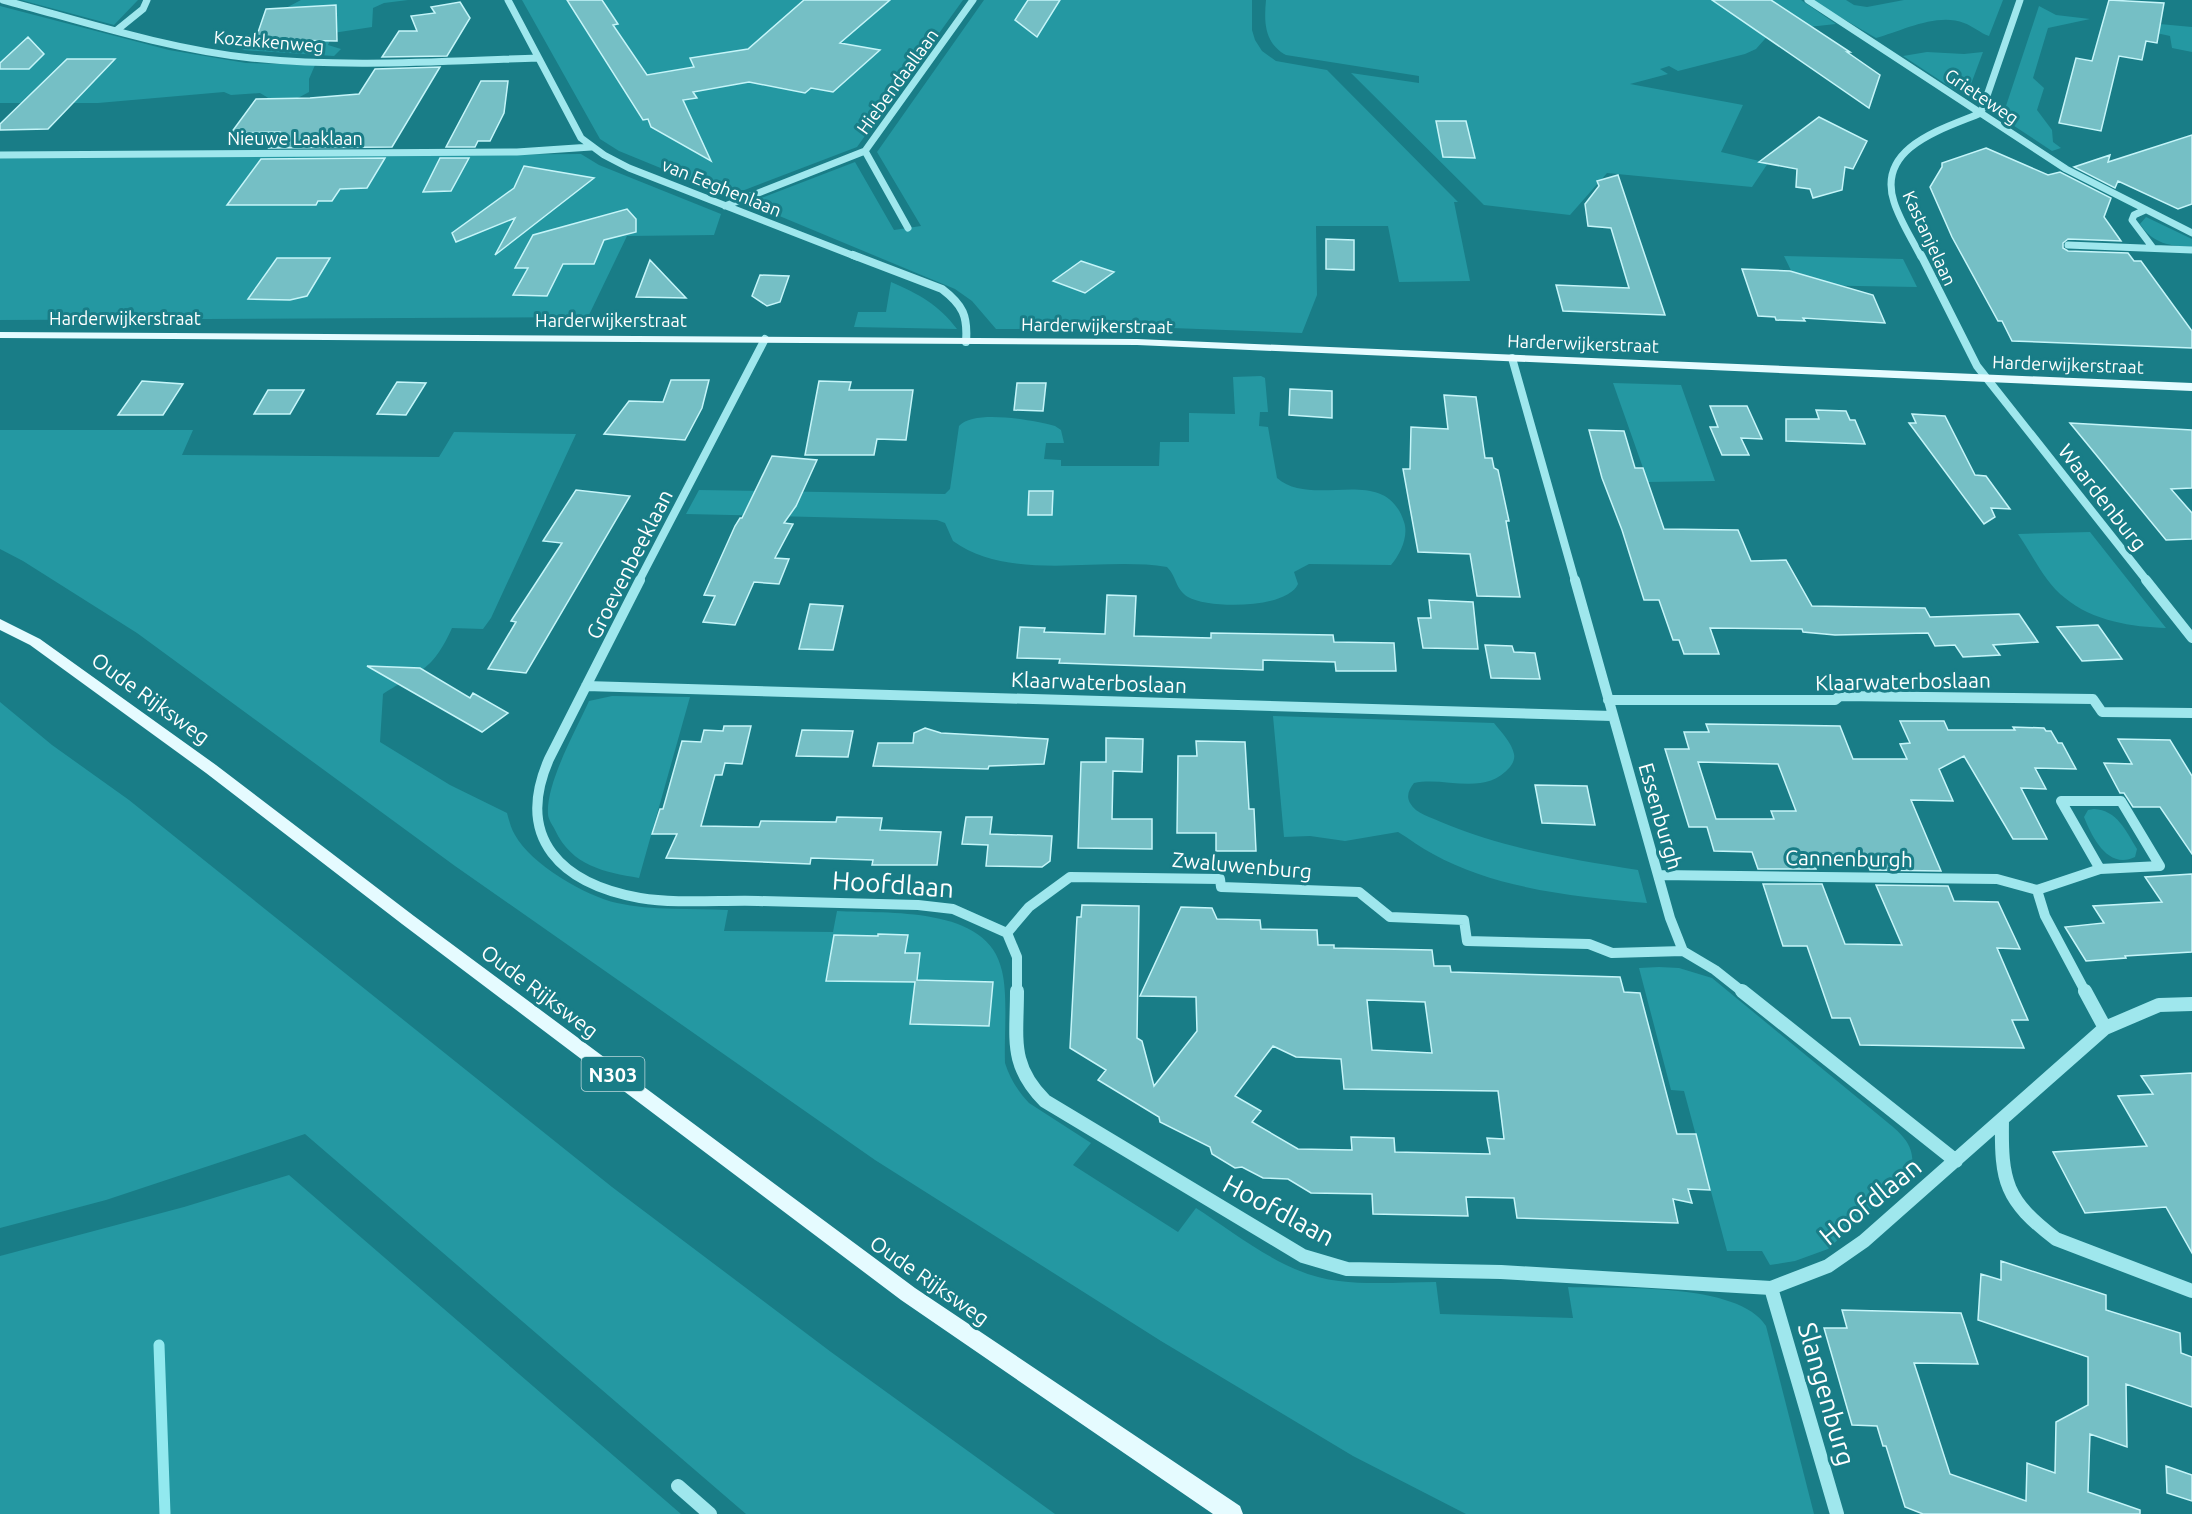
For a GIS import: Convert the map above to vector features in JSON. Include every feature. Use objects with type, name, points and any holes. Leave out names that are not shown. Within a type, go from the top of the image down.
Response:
[{"type":"main road","name":"Harderwijkerstraat","points":[[0,335],[1137,342],[2192,387]]},
{"type":"main road","name":"Oude Rijksweg","points":[[0,624],[35,642],[211,769],[408,920],[908,1294],[1232,1514]]},
{"type":"street","name":"Kozakkenweg","points":[[3,0],[178,47],[252,58],[376,63],[538,58]]},
{"type":"street","points":[[117,30],[143,9],[147,0]]},
{"type":"street","name":"van Eeghenlaan","points":[[508,0],[581,138],[591,147],[612,159],[725,206],[942,289],[961,303],[967,313],[966,342]]},
{"type":"street","name":"Hiebendaallaan","points":[[725,206],[866,151],[973,0]]},
{"type":"street","name":"Grieteweg","points":[[1808,0],[2066,169],[2192,232]]},
{"type":"street","points":[[1981,113],[2020,0]]},
{"type":"street","name":"Kastanjelaan","points":[[1981,113],[1913,146],[1893,170],[1891,186],[1894,203],[1977,366],[1986,378]]},
{"type":"street","name":"Nieuwe Laaklaan","points":[[0,155],[517,152],[591,147]]},
{"type":"street","name":"Hiebendaallaan","points":[[866,151],[908,228]]},
{"type":"street","points":[[2145,210],[2134,215],[2132,220],[2153,248]]},
{"type":"street","points":[[2068,245],[2192,250]]},
{"type":"street","name":"Groevenbeeklaan","points":[[535,809],[542,777],[586,686],[765,339]]},
{"type":"street","name":"Essenburgh","points":[[1512,358],[1670,918],[1683,951]]},
{"type":"street","name":"Waardenburg","points":[[1986,378],[2192,638]]},
{"type":"street","name":"Klaarwaterboslaan","points":[[586,686],[1612,716]]},
{"type":"street","name":"Klaarwaterboslaan","points":[[1608,700],[1834,700],[1840,696],[2094,699],[2102,712],[2192,713]]},
{"type":"street","points":[[2100,868],[2061,801],[2121,801],[2160,866],[2100,868],[2070,881],[2037,890],[2045,916],[2106,1028]]},
{"type":"street","name":"Hoofdlaan","points":[[535,809],[540,834],[554,857],[581,879],[611,892],[642,898],[918,905],[969,914],[1007,933],[1017,957],[1017,1056],[1032,1088],[1045,1101],[1303,1256],[1347,1269],[1501,1272],[1771,1288],[1828,1266],[1864,1241],[2106,1028],[2159,1005],[2192,1004]]},
{"type":"street","name":"Cannenburgh","points":[[1658,874],[1996,879],[2037,890]]},
{"type":"street","name":"Zwaluwenburg","points":[[1007,933],[1029,906],[1070,877],[1220,879],[1221,887],[1359,892],[1390,917],[1464,920],[1467,942],[1589,944],[1612,953],[1683,951]]},
{"type":"street","points":[[1683,951],[1715,970],[1956,1161]]},
{"type":"street","points":[[2002,1120],[2003,1172],[2008,1187],[2017,1202],[2042,1229],[2056,1239],[2192,1291]]},
{"type":"street","name":"Slangenburg","points":[[1771,1288],[1837,1514]]},
{"type":"street","points":[[678,1486],[710,1514]]},
{"type":"shaded area","points":[[21,0],[138,0],[114,25]]},
{"type":"shaded area","points":[[301,0],[408,0],[384,3],[373,8],[372,27],[333,33],[328,45],[341,49],[334,56],[242,50],[256,44],[264,31],[260,27],[265,19]]},
{"type":"shaded area","points":[[522,0],[963,0],[857,147],[729,196],[619,151],[600,139]]},
{"type":"shaded area","points":[[984,0],[1252,0],[1252,30],[1262,51],[1276,61],[1327,70],[1458,202],[1454,202],[1470,281],[1399,282],[1388,226],[1316,226],[1317,295],[1302,333],[1172,328],[996,329],[972,301],[955,289],[748,203],[855,162],[894,230],[921,226],[877,152]]},
{"type":"shaded area","points":[[1266,0],[1801,0],[1836,24],[1772,31],[1756,49],[1745,54],[1678,71],[1669,66],[1660,69],[1668,74],[1630,84],[1743,105],[1721,152],[1768,163],[1752,187],[1607,173],[1570,215],[1484,205],[1351,73],[1419,83],[1419,76],[1286,55],[1269,38],[1265,16]]},
{"type":"shaded area","points":[[1811,0],[1846,0],[1854,5],[1867,7],[1904,0],[2003,0],[1989,36],[1964,23],[1943,20],[1931,21],[1876,38]]},
{"type":"shaded area","points":[[0,6],[169,50],[246,63],[315,65],[309,79],[309,92],[296,99],[270,99],[260,93],[231,95],[224,92],[98,103],[0,103]]},
{"type":"shaded area","points":[[2039,6],[2056,15],[2090,19],[2048,28],[2033,78],[2044,88],[2037,110],[2052,130],[2053,142],[2061,148],[2052,151],[2002,118]]},
{"type":"shaded area","points":[[2149,23],[2192,27],[2192,52],[2172,48],[2170,36],[2152,32]]},
{"type":"shaded area","points":[[1927,52],[1964,54],[1983,52],[1968,92],[1953,89],[1903,56]]},
{"type":"shaded area","points":[[581,154],[599,165],[721,214],[714,235],[627,236],[588,317],[0,320],[0,158]]},
{"type":"shaded area","points":[[2146,217],[2192,239],[2192,247],[2169,245],[2156,240],[2140,224]]},
{"type":"shaded area","points":[[1784,256],[1903,259],[1917,287],[1798,285]]},
{"type":"shaded area","points":[[891,282],[928,301],[957,329],[854,327],[858,312],[886,312]]},
{"type":"shaded area","points":[[1261,376],[1265,378],[1268,412],[1260,412],[1259,426],[1268,427],[1277,478],[1292,487],[1310,490],[1365,490],[1381,494],[1395,504],[1404,522],[1405,533],[1398,556],[1391,565],[1309,564],[1294,572],[1298,584],[1291,592],[1279,598],[1247,604],[1212,604],[1198,601],[1184,594],[1167,567],[1141,564],[1029,565],[1002,561],[976,554],[953,541],[945,523],[937,520],[686,514],[699,490],[945,494],[950,489],[959,426],[977,418],[1004,417],[1055,426],[1061,430],[1064,443],[1046,443],[1044,459],[1061,460],[1061,466],[1159,466],[1160,442],[1189,442],[1189,413],[1235,414],[1233,377]]},
{"type":"shaded area","points":[[1613,383],[1681,385],[1715,481],[1648,482]]},
{"type":"shaded area","points":[[0,430],[193,430],[182,455],[439,457],[454,432],[576,434],[491,618],[483,629],[452,628],[431,662],[383,694],[380,742],[450,785],[507,813],[515,835],[533,857],[575,886],[604,899],[644,907],[728,910],[724,931],[833,932],[837,911],[882,912],[933,917],[957,924],[978,934],[993,950],[1002,971],[1005,1004],[1005,1063],[1018,1089],[1029,1103],[1091,1143],[1073,1165],[1178,1232],[1196,1208],[1264,1253],[1320,1278],[1363,1283],[1436,1282],[1440,1314],[1573,1318],[1568,1287],[1675,1291],[1731,1302],[1752,1312],[1766,1326],[1814,1514],[1466,1514],[1353,1456],[1161,1341],[875,1160],[455,866],[137,633],[0,549]]},
{"type":"shaded area","points":[[2090,532],[2166,628],[2113,621],[2076,606],[2051,584],[2018,534]]},
{"type":"shaded area","points":[[612,696],[690,697],[639,878],[602,870],[580,859],[562,842],[548,816],[549,801],[557,772],[589,701]]},
{"type":"shaded area","points":[[0,702],[52,745],[129,800],[612,1187],[831,1352],[1055,1514],[746,1514],[305,1134],[106,1200],[0,1228]]},
{"type":"shaded area","points":[[1273,716],[1494,723],[1513,750],[1514,759],[1510,767],[1500,776],[1477,783],[1414,783],[1408,795],[1413,807],[1428,817],[1514,846],[1638,870],[1647,903],[1565,894],[1483,876],[1429,852],[1398,832],[1345,841],[1310,836],[1284,837]]},
{"type":"shaded area","points":[[2088,810],[2102,810],[2115,817],[2137,849],[2135,857],[2125,860],[2117,859],[2102,849],[2084,817]]},
{"type":"shaded area","points":[[1639,968],[1679,968],[1712,978],[1893,1127],[1910,1147],[1912,1168],[1828,1249],[1795,1261],[1770,1265],[1762,1251],[1727,1251],[1684,1091],[1671,1090]]},
{"type":"shaded area","points":[[289,1175],[681,1514],[0,1514],[0,1256],[184,1207]]},
{"type":"building","points":[[567,0],[602,0],[618,24],[613,25],[647,75],[694,67],[690,58],[748,49],[804,0],[890,0],[840,43],[880,50],[833,92],[811,88],[805,93],[749,82],[693,92],[697,98],[683,100],[711,161],[651,127],[648,119],[643,120]]},
{"type":"building","points":[[1028,0],[1060,0],[1037,37],[1015,20]]},
{"type":"building","points":[[1712,0],[1771,0],[1850,52],[1847,52],[1880,75],[1869,108]]},
{"type":"building","points":[[2109,0],[2164,3],[2157,43],[2146,41],[2142,60],[2119,56],[2101,131],[2059,123],[2076,58],[2092,61]]},
{"type":"building","points":[[460,2],[470,18],[447,56],[382,57],[399,31],[417,31],[411,16],[435,13],[431,7]]},
{"type":"building","points":[[336,5],[337,41],[280,40],[254,44],[266,9]]},
{"type":"building","points":[[28,37],[44,54],[29,69],[0,69],[0,63]]},
{"type":"building","points":[[67,59],[115,59],[48,129],[0,130],[0,124]]},
{"type":"building","points":[[440,67],[392,147],[269,148],[280,132],[231,133],[256,99],[359,94],[375,69]]},
{"type":"building","points":[[481,81],[508,81],[504,113],[490,141],[478,141],[475,147],[446,147]]},
{"type":"building","points":[[1819,117],[1867,141],[1853,169],[1845,167],[1842,190],[1813,198],[1810,189],[1796,187],[1797,169],[1759,162]]},
{"type":"building","points":[[1436,121],[1466,121],[1475,158],[1443,157]]},
{"type":"building","points":[[2192,135],[2192,204],[2178,209],[2118,181],[2115,188],[2074,167],[2110,155],[2108,162]]},
{"type":"building","points":[[1986,148],[2048,175],[2060,172],[2111,198],[2104,217],[2121,241],[2068,239],[2063,243],[2063,248],[2068,251],[2128,253],[2134,261],[2141,261],[2192,331],[2192,348],[2012,341],[2002,321],[1998,321],[1952,237],[1930,187],[1942,163]]},
{"type":"building","points":[[385,158],[367,188],[340,189],[332,201],[318,201],[316,205],[227,205],[261,159]]},
{"type":"building","points":[[440,158],[469,158],[451,191],[423,192]]},
{"type":"building","points":[[524,166],[594,178],[495,255],[515,218],[456,242],[452,233],[514,188]]},
{"type":"building","points":[[1618,175],[1665,315],[1563,311],[1556,285],[1629,288],[1611,228],[1588,226],[1585,204],[1599,186],[1597,181]]},
{"type":"building","points":[[627,209],[636,219],[636,232],[604,240],[594,264],[563,264],[547,296],[513,295],[528,268],[515,268],[533,235]]},
{"type":"building","points":[[1326,239],[1354,240],[1354,270],[1326,269]]},
{"type":"building","points":[[277,258],[330,258],[307,296],[290,300],[248,299]]},
{"type":"building","points":[[650,260],[686,298],[636,297]]},
{"type":"building","points":[[1081,261],[1114,272],[1085,293],[1053,281]]},
{"type":"building","points":[[1742,269],[1790,271],[1873,295],[1885,323],[1803,318],[1805,321],[1776,320],[1775,317],[1758,316]]},
{"type":"building","points":[[760,275],[789,276],[780,302],[767,306],[752,296]]},
{"type":"building","points":[[671,380],[709,380],[702,408],[685,440],[604,434],[629,401],[663,402]]},
{"type":"building","points":[[142,381],[183,384],[163,415],[118,415]]},
{"type":"building","points":[[819,381],[851,382],[849,390],[913,390],[906,440],[877,439],[874,455],[805,455]]},
{"type":"building","points":[[397,382],[426,383],[406,415],[377,414]]},
{"type":"building","points":[[1017,383],[1046,383],[1043,411],[1014,410]]},
{"type":"building","points":[[1290,389],[1332,391],[1332,418],[1289,415]]},
{"type":"building","points":[[268,390],[304,390],[290,414],[254,414]]},
{"type":"building","points":[[1444,395],[1476,397],[1485,458],[1492,458],[1494,468],[1498,470],[1509,521],[1506,521],[1520,597],[1477,596],[1470,554],[1418,552],[1403,469],[1410,469],[1411,427],[1448,429]]},
{"type":"building","points":[[1710,406],[1747,406],[1762,439],[1741,438],[1749,455],[1722,455],[1710,427],[1718,427]]},
{"type":"building","points":[[1816,410],[1846,411],[1850,420],[1855,420],[1865,444],[1786,441],[1786,419],[1819,419]]},
{"type":"building","points":[[1912,414],[1945,416],[1975,475],[1986,476],[2010,509],[1991,508],[1995,517],[1984,524],[1909,423],[1916,423]]},
{"type":"building","points":[[2070,423],[2192,430],[2192,488],[2171,489],[2192,513],[2192,539],[2166,540]]},
{"type":"building","points":[[1589,430],[1624,431],[1635,468],[1643,468],[1664,529],[1738,530],[1751,561],[1786,560],[1812,606],[1925,608],[1930,617],[2019,614],[2038,642],[1993,645],[2000,655],[1963,657],[1955,645],[1935,646],[1928,633],[1835,635],[1803,632],[1802,629],[1710,628],[1719,654],[1684,654],[1679,640],[1673,640],[1659,600],[1644,600],[1622,530],[1602,478]]},
{"type":"building","points":[[772,456],[817,460],[796,506],[784,523],[793,524],[775,558],[789,559],[779,584],[754,582],[735,625],[703,622],[715,596],[704,595],[735,526],[742,518]]},
{"type":"building","points":[[576,490],[630,496],[526,673],[488,669],[516,622],[511,621],[562,543],[543,541]]},
{"type":"building","points":[[1029,491],[1053,491],[1052,515],[1028,515]]},
{"type":"building","points":[[1107,595],[1136,596],[1134,636],[1211,638],[1211,633],[1333,635],[1334,642],[1394,643],[1396,671],[1336,671],[1335,662],[1263,660],[1263,670],[1059,663],[1060,659],[1017,658],[1020,627],[1045,628],[1044,632],[1105,634]]},
{"type":"building","points":[[1429,600],[1473,602],[1478,649],[1423,648],[1418,618],[1431,618]]},
{"type":"building","points":[[810,604],[843,606],[833,650],[799,649]]},
{"type":"building","points":[[2098,625],[2122,659],[2082,661],[2057,627]]},
{"type":"building","points":[[1485,645],[1512,646],[1514,652],[1535,653],[1540,679],[1491,678]]},
{"type":"building","points":[[367,666],[420,668],[470,698],[473,693],[508,713],[482,732]]},
{"type":"building","points":[[1900,721],[1944,721],[1948,730],[2044,728],[2046,731],[2051,731],[2058,743],[2062,743],[2076,769],[2035,768],[2046,789],[2021,788],[2047,839],[2013,839],[1964,756],[1939,769],[1953,801],[1911,800],[1941,871],[1870,870],[1864,855],[1811,854],[1816,869],[1758,869],[1752,852],[1714,851],[1707,827],[1689,827],[1665,749],[1689,749],[1684,732],[1709,732],[1706,724],[1840,726],[1853,759],[1907,759],[1900,744],[1910,743]],"holes":[[[1698,762],[1778,764],[1796,811],[1771,811],[1774,819],[1716,819]]]},
{"type":"building","points":[[724,726],[751,726],[742,764],[725,763],[722,775],[715,775],[701,826],[759,827],[761,821],[836,822],[837,817],[882,818],[880,830],[941,832],[937,865],[872,865],[873,860],[811,858],[810,864],[666,858],[677,834],[652,834],[660,809],[663,809],[682,741],[701,742],[704,730],[723,731]]},
{"type":"building","points":[[925,728],[941,733],[1048,739],[1044,764],[989,766],[988,769],[873,766],[878,743],[913,743],[914,733]]},
{"type":"building","points":[[802,730],[853,731],[848,757],[796,756]]},
{"type":"building","points":[[1106,738],[1143,739],[1142,772],[1113,771],[1112,819],[1152,819],[1152,849],[1078,848],[1081,762],[1106,762]]},
{"type":"building","points":[[2118,739],[2170,740],[2192,776],[2192,854],[2160,807],[2133,807],[2124,793],[2120,793],[2104,763],[2132,764]]},
{"type":"building","points":[[1196,741],[1245,742],[1249,809],[1254,809],[1256,851],[1216,851],[1216,833],[1177,833],[1178,756],[1197,756]]},
{"type":"building","points":[[1535,785],[1587,786],[1595,825],[1542,823]]},
{"type":"building","points":[[966,817],[992,817],[990,834],[1052,836],[1050,861],[1042,867],[986,866],[988,845],[962,844]]},
{"type":"building","points":[[2192,874],[2192,952],[2086,961],[2065,927],[2104,923],[2093,906],[2162,902],[2145,877]]},
{"type":"building","points":[[1763,884],[1822,884],[1845,944],[1902,945],[1876,885],[1948,886],[1954,901],[1998,902],[2020,949],[1997,948],[2028,1020],[2012,1020],[2024,1048],[1860,1045],[1850,1018],[1832,1018],[1807,946],[1783,946]]},
{"type":"building","points":[[1082,905],[1139,906],[1137,1038],[1142,1041],[1154,1086],[1197,1031],[1196,997],[1140,996],[1181,907],[1212,908],[1217,919],[1260,920],[1261,929],[1317,930],[1318,945],[1334,945],[1334,948],[1432,950],[1434,966],[1450,966],[1451,972],[1620,977],[1624,992],[1640,993],[1677,1134],[1696,1134],[1710,1190],[1688,1189],[1692,1203],[1673,1199],[1678,1223],[1517,1218],[1514,1198],[1466,1197],[1468,1216],[1373,1214],[1372,1194],[1311,1193],[1288,1179],[1263,1178],[1242,1167],[1235,1168],[1212,1154],[1210,1147],[1160,1122],[1159,1117],[1098,1080],[1106,1070],[1070,1048],[1077,917],[1081,917]],"holes":[[[1367,1000],[1425,1002],[1432,1053],[1372,1050]],[[1273,1046],[1296,1057],[1341,1059],[1344,1089],[1498,1091],[1504,1139],[1487,1138],[1490,1154],[1395,1152],[1394,1138],[1351,1137],[1352,1150],[1298,1149],[1252,1122],[1261,1111],[1235,1096]]]},
{"type":"building","points":[[878,934],[908,935],[905,953],[920,953],[917,980],[993,982],[989,1026],[910,1024],[915,982],[826,981],[834,935],[878,936]]},
{"type":"building","points":[[2192,1073],[2192,1253],[2166,1207],[2085,1213],[2053,1152],[2147,1146],[2118,1096],[2153,1094],[2141,1076]]},
{"type":"building","points":[[2001,1261],[2106,1295],[2106,1310],[2180,1333],[2181,1353],[2192,1357],[2192,1407],[2126,1384],[2127,1447],[2090,1434],[2088,1492],[2140,1510],[2140,1514],[1923,1514],[1905,1507],[1886,1446],[1883,1446],[1877,1426],[1852,1425],[1824,1328],[1847,1328],[1842,1310],[1961,1313],[1978,1364],[1914,1363],[1950,1474],[2026,1501],[2027,1463],[2055,1473],[2056,1422],[2088,1405],[2088,1357],[1978,1320],[1981,1274],[2001,1280]]},
{"type":"building","points":[[2166,1466],[2192,1475],[2192,1501],[2167,1493]]},
{"type":"waterway","points":[[159,1345],[165,1514]]}]
